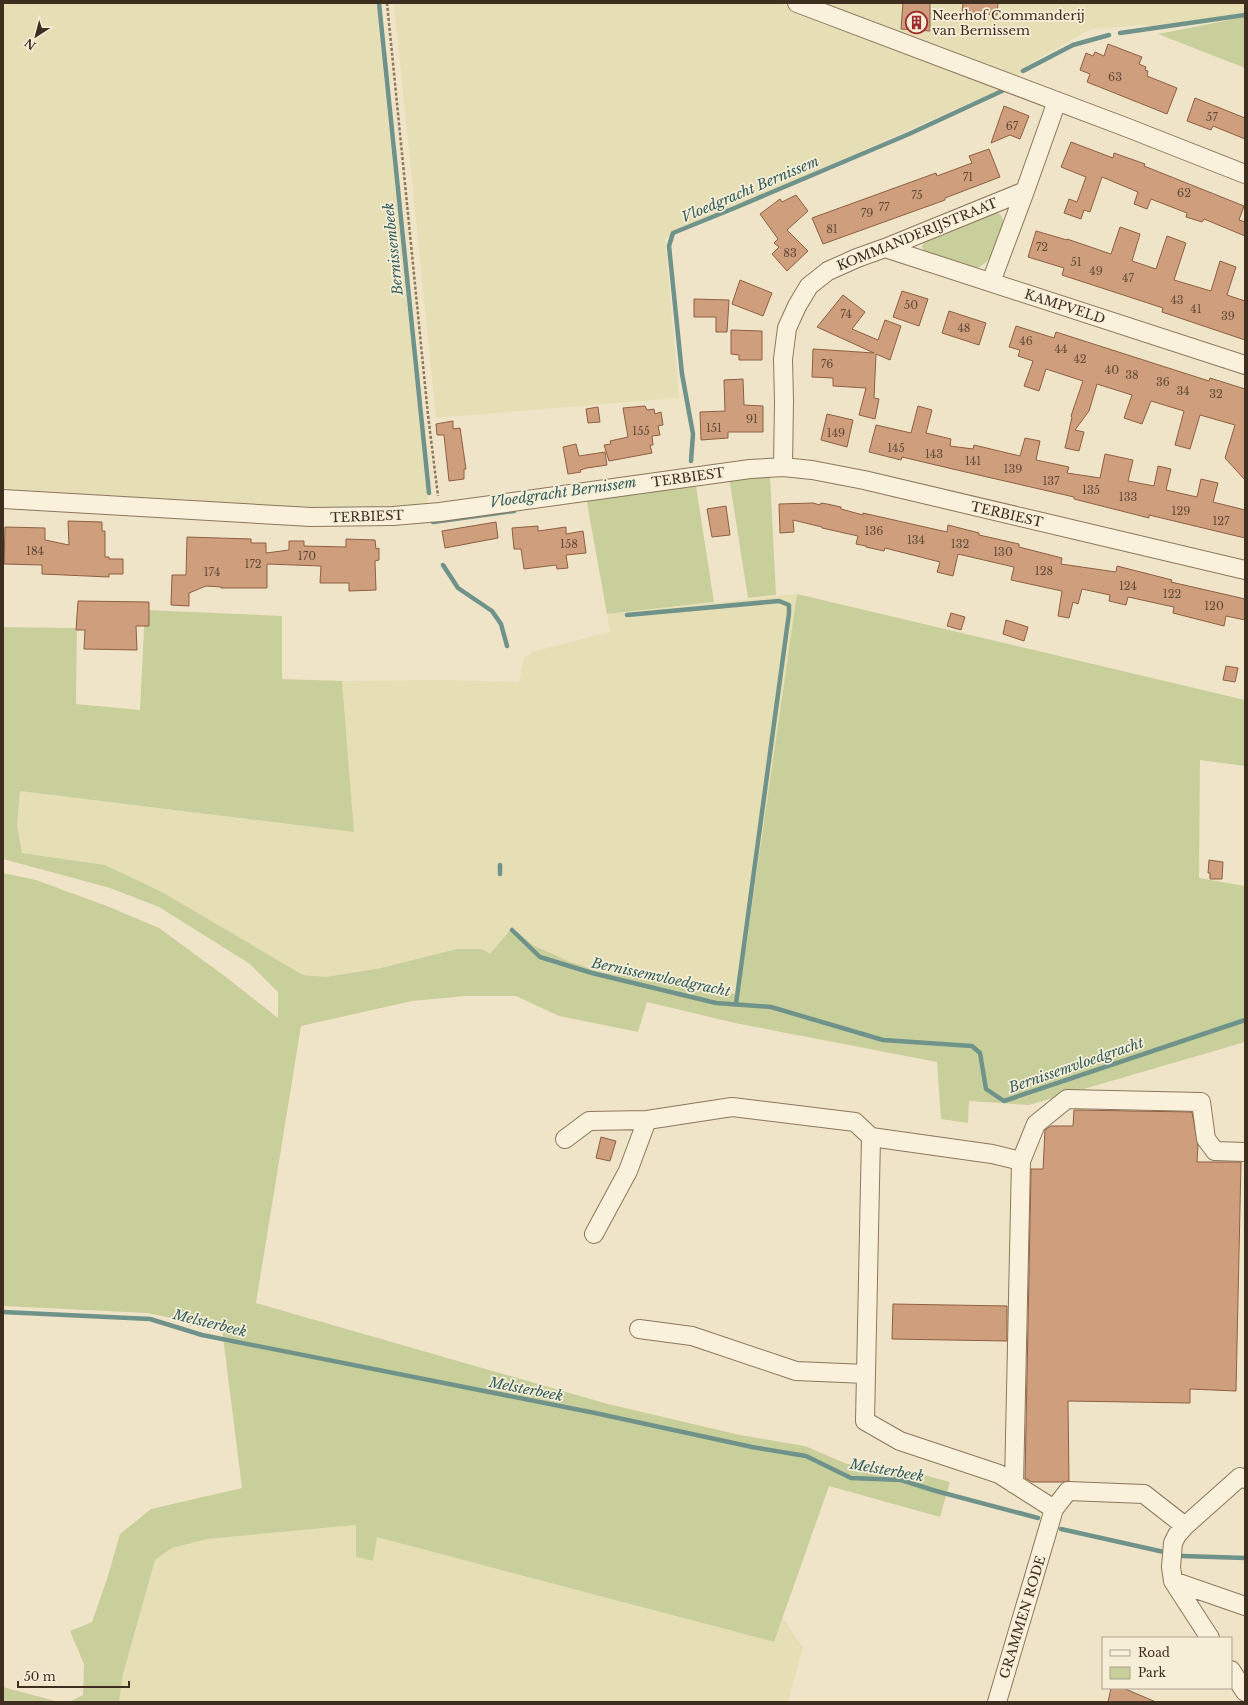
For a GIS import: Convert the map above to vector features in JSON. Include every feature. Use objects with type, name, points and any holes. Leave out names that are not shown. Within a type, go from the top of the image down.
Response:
[{"type":"street","points":[[797,3],[1245,174]]},
{"type":"street","name":"KOMMANDERIJSTRAAT","points":[[991,282],[1057,101]]},
{"type":"street","name":"KOMMANDERIJSTRAAT","points":[[783,467],[783,359],[787,328],[797,306],[809,286],[828,271],[857,258],[1025,191]]},
{"type":"street","name":"KAMPVELD","points":[[885,248],[1245,365]]},
{"type":"street","name":"TERBIEST","points":[[3,499],[311,517],[392,516],[440,512],[750,469],[783,467],[812,470],[864,480],[1245,570]]},
{"type":"street","points":[[1014,1484],[1021,1161],[1036,1124],[1066,1099],[1201,1102],[1206,1139],[1215,1151],[1245,1152]]},
{"type":"street","points":[[565,1139],[589,1121],[647,1120],[732,1107],[855,1122],[872,1137],[992,1154],[1021,1161]]},
{"type":"street","points":[[594,1234],[628,1171],[647,1120]]},
{"type":"street","points":[[872,1137],[865,1421],[900,1441],[999,1474],[1054,1509],[1068,1491],[1144,1494],[1185,1526]]},
{"type":"street","points":[[639,1329],[692,1336],[796,1371],[866,1374]]},
{"type":"street","points":[[1209,1637],[1173,1581],[1170,1567],[1173,1543],[1177,1535],[1185,1526],[1243,1474]]},
{"type":"street","name":"GRAMMEN RODE","points":[[997,1702],[1054,1509]]},
{"type":"street","points":[[1173,1581],[1245,1606]]},
{"type":"street","points":[[1232,1672],[1245,1692]]},
{"type":"path","points":[[387,3],[428,415],[440,512]]},
{"type":"shaded area","points":[[3,3],[376,3],[428,506],[300,508],[3,491]]},
{"type":"shaded area","points":[[394,3],[779,3],[1003,88],[665,238],[679,398],[436,418]]},
{"type":"shaded area","points":[[811,3],[1245,3],[1245,13],[1153,27],[1146,25],[1091,29],[1034,61],[1020,74],[1013,78]]},
{"type":"shaded area","points":[[797,594],[739,996],[695,986],[604,973],[568,961],[533,945],[512,928],[490,954],[381,968],[326,977],[303,975],[162,892],[105,865],[22,853],[17,825],[20,791],[354,832],[342,681],[444,680],[519,682],[524,658],[532,652],[610,632],[607,614]]},
{"type":"shaded area","points":[[356,1525],[356,1557],[373,1561],[377,1536],[773,1642],[783,1618],[803,1648],[788,1702],[119,1702],[123,1674],[155,1560],[172,1548],[207,1539]]},
{"type":"green space","points":[[1245,17],[1245,68],[1158,34]]},
{"type":"green space","points":[[995,212],[1001,215],[1004,222],[997,243],[987,261],[975,269],[924,252],[922,247],[925,239]]},
{"type":"green space","points":[[770,476],[776,595],[748,598],[729,477]]},
{"type":"green space","points":[[695,480],[714,602],[607,614],[586,497]]},
{"type":"green space","points":[[797,594],[1245,700],[1245,766],[1200,760],[1199,878],[1245,886],[1245,1042],[1029,1105],[969,1101],[968,1123],[941,1119],[937,1062],[735,1023],[647,1002],[638,1032],[559,1016],[516,996],[466,996],[412,1001],[301,1026],[256,1303],[608,1404],[740,1435],[805,1446],[847,1464],[876,1465],[910,1471],[950,1482],[940,1517],[829,1486],[774,1642],[377,1537],[373,1561],[356,1557],[356,1525],[207,1539],[172,1548],[155,1560],[123,1674],[119,1702],[69,1702],[83,1695],[84,1664],[70,1631],[92,1622],[108,1576],[120,1534],[151,1509],[242,1488],[222,1329],[148,1313],[3,1306],[3,873],[36,880],[107,906],[159,928],[226,977],[278,1018],[278,992],[250,964],[159,907],[110,888],[3,859],[3,627],[77,628],[76,704],[140,710],[145,610],[282,616],[282,679],[342,681],[354,832],[20,791],[17,825],[22,853],[105,865],[162,892],[303,975],[326,977],[381,968],[457,949],[482,949],[490,954],[512,928],[533,945],[568,961],[604,973],[695,986],[739,995]]},
{"type":"green space","points":[[3,1687],[59,1702],[3,1702]]},
{"type":"building","points":[[903,3],[930,3],[930,31],[901,29]]},
{"type":"building","points":[[963,3],[998,3],[997,15],[962,12]]},
{"type":"building","points":[[1108,44],[1142,57],[1139,64],[1146,67],[1145,70],[1148,71],[1147,76],[1177,88],[1167,114],[1087,82],[1090,74],[1080,70],[1086,53],[1093,56],[1095,52],[1104,56]]},
{"type":"building","points":[[1195,98],[1245,118],[1245,139],[1213,126],[1211,130],[1187,121]]},
{"type":"building","points":[[1004,106],[1029,116],[1020,139],[1010,135],[991,143]]},
{"type":"building","points":[[1071,142],[1113,158],[1114,153],[1145,164],[1144,166],[1244,206],[1239,220],[1245,222],[1245,236],[1204,219],[1202,222],[1186,217],[1187,213],[1151,199],[1147,209],[1134,204],[1138,192],[1102,177],[1090,212],[1084,210],[1081,219],[1064,213],[1069,199],[1077,202],[1086,177],[1061,167]]},
{"type":"building","points":[[989,149],[1000,177],[945,198],[945,200],[823,244],[812,218],[936,173],[937,176],[972,163],[969,156]]},
{"type":"building","points":[[796,195],[808,211],[787,230],[808,251],[787,271],[772,254],[779,247],[774,243],[778,239],[760,214],[780,199],[782,202]]},
{"type":"building","points":[[1120,227],[1140,234],[1132,261],[1156,269],[1167,236],[1186,243],[1174,280],[1211,291],[1220,261],[1236,267],[1227,295],[1245,301],[1245,340],[1162,312],[1163,308],[1062,275],[1064,268],[1028,257],[1036,231],[1067,239],[1111,254]]},
{"type":"building","points":[[740,280],[772,293],[763,316],[732,304]]},
{"type":"building","points":[[902,291],[928,299],[919,326],[893,317]]},
{"type":"building","points":[[843,295],[865,312],[852,329],[878,340],[885,320],[901,326],[890,360],[876,354],[874,398],[879,399],[875,419],[859,415],[866,388],[833,386],[833,378],[812,377],[813,349],[874,353],[817,327]]},
{"type":"building","points":[[694,299],[729,300],[727,332],[716,332],[716,317],[694,317]]},
{"type":"building","points":[[949,311],[986,323],[979,345],[942,333]]},
{"type":"building","points":[[1016,326],[1054,338],[1056,332],[1209,381],[1210,378],[1245,389],[1245,480],[1225,458],[1235,425],[1200,415],[1190,449],[1175,445],[1184,411],[1151,401],[1142,424],[1124,418],[1132,395],[1097,384],[1089,411],[1075,430],[1084,432],[1079,451],[1065,448],[1071,416],[1083,381],[1046,369],[1039,391],[1024,386],[1033,361],[1018,356],[1020,350],[1009,347]]},
{"type":"building","points":[[731,330],[762,331],[762,360],[739,360],[739,355],[731,354]]},
{"type":"building","points":[[743,379],[744,405],[763,406],[763,432],[728,432],[728,438],[701,440],[700,412],[725,411],[724,380]]},
{"type":"building","points":[[645,406],[647,410],[654,409],[655,414],[661,412],[663,425],[658,426],[660,435],[652,436],[653,445],[650,445],[652,453],[609,461],[604,445],[611,444],[610,441],[628,437],[623,408]]},
{"type":"building","points":[[918,406],[932,410],[926,433],[951,439],[950,446],[973,449],[974,445],[1020,456],[1025,438],[1040,441],[1036,460],[1069,467],[1067,473],[1100,478],[1105,454],[1133,460],[1128,481],[1154,486],[1158,466],[1171,469],[1166,490],[1197,497],[1201,479],[1218,483],[1213,502],[1245,510],[1245,538],[1149,515],[1149,518],[1074,499],[1074,497],[902,457],[901,460],[869,452],[876,425],[911,433]]},
{"type":"building","points":[[598,407],[600,422],[588,423],[586,409]]},
{"type":"building","points":[[827,414],[853,420],[847,447],[821,440]]},
{"type":"building","points":[[453,421],[453,429],[460,428],[466,469],[464,469],[464,479],[449,481],[444,435],[437,435],[436,424]]},
{"type":"building","points":[[576,444],[579,456],[605,452],[607,465],[587,468],[580,470],[581,472],[568,474],[563,447]]},
{"type":"building","points":[[813,503],[841,507],[841,509],[863,515],[863,513],[947,532],[948,525],[979,533],[979,535],[1019,544],[1019,547],[1062,558],[1061,564],[1116,572],[1117,566],[1172,580],[1171,582],[1245,599],[1245,620],[1226,616],[1224,626],[1173,613],[1174,607],[1128,597],[1126,605],[1109,601],[1110,595],[1082,589],[1078,604],[1073,602],[1069,618],[1058,616],[1062,591],[1011,580],[1014,567],[958,554],[953,576],[937,572],[940,562],[885,548],[884,551],[866,547],[856,544],[858,536],[822,527],[793,520],[794,532],[780,533],[779,504]]},
{"type":"building","points":[[726,506],[730,535],[712,537],[707,509]]},
{"type":"building","points":[[68,521],[102,522],[102,531],[105,531],[105,557],[109,557],[109,559],[123,559],[123,574],[109,574],[109,577],[42,574],[42,565],[4,564],[5,527],[45,528],[45,540],[69,545]]},
{"type":"building","points":[[496,522],[498,538],[445,548],[442,531]]},
{"type":"building","points":[[538,526],[538,531],[566,527],[566,534],[583,531],[586,553],[566,555],[568,568],[557,569],[556,565],[524,569],[521,549],[514,549],[512,528]]},
{"type":"building","points":[[187,537],[251,539],[251,543],[266,543],[266,553],[289,550],[289,541],[304,541],[304,546],[346,547],[346,539],[375,540],[376,549],[379,548],[379,560],[375,561],[376,590],[349,591],[349,583],[320,583],[321,566],[267,564],[267,588],[221,588],[206,586],[189,593],[189,606],[171,605],[172,575],[186,575]]},
{"type":"building","points":[[78,601],[149,602],[149,626],[136,626],[137,650],[84,649],[85,630],[76,630]]},
{"type":"building","points":[[951,613],[965,617],[961,630],[947,626]]},
{"type":"building","points":[[1006,620],[1028,627],[1024,641],[1003,634]]},
{"type":"building","points":[[1226,666],[1238,668],[1235,682],[1223,680]]},
{"type":"building","points":[[1209,860],[1223,862],[1222,879],[1210,879],[1210,873],[1208,873]]},
{"type":"building","points":[[1074,1110],[1192,1112],[1198,1145],[1197,1162],[1241,1162],[1236,1391],[1190,1389],[1190,1403],[1068,1401],[1069,1481],[1032,1482],[1025,1478],[1031,1169],[1043,1169],[1045,1130],[1051,1126],[1073,1126]]},
{"type":"building","points":[[601,1137],[616,1141],[610,1161],[596,1158]]},
{"type":"building","points":[[893,1304],[1007,1306],[1007,1341],[892,1339]]},
{"type":"building","points":[[1111,1689],[1125,1689],[1156,1702],[1108,1702]]},
{"type":"waterway","name":"Bernissembeek","points":[[379,3],[429,493]]},
{"type":"waterway","name":"Vloedgracht Bernissem","points":[[1120,33],[1245,15]]},
{"type":"waterway","name":"Vloedgracht Bernissem","points":[[1023,71],[1073,45],[1109,35]]},
{"type":"waterway","name":"Vloedgracht Bernissem","points":[[691,461],[693,434],[682,374],[669,246],[673,233],[909,134],[1002,91]]},
{"type":"waterway","name":"Vloedgracht Bernissem","points":[[433,522],[514,511]]},
{"type":"waterway","name":"Bernissemvloedgracht","points":[[443,565],[458,588],[492,611],[501,624],[507,646]]},
{"type":"waterway","points":[[627,615],[779,601],[789,605],[736,1004]]},
{"type":"waterway","name":"Bernissemvloedgracht","points":[[500,865],[500,874]]},
{"type":"waterway","name":"Bernissemvloedgracht","points":[[512,930],[540,957],[592,973],[716,1003],[771,1007],[883,1040],[972,1046],[980,1053],[986,1089],[1004,1101],[1245,1020]]},
{"type":"waterway","name":"Melsterbeek","points":[[3,1312],[150,1319],[202,1335],[595,1413],[752,1447],[806,1456],[851,1478],[901,1480],[936,1491],[1038,1518]]},
{"type":"waterway","name":"Melsterbeek","points":[[1061,1529],[1164,1552]]},
{"type":"waterway","name":"Melsterbeek","points":[[1182,1556],[1245,1558]]},
{"type":"place","name":"Neerhof Commanderij van Bernissem","points":[[916,22]]}]
